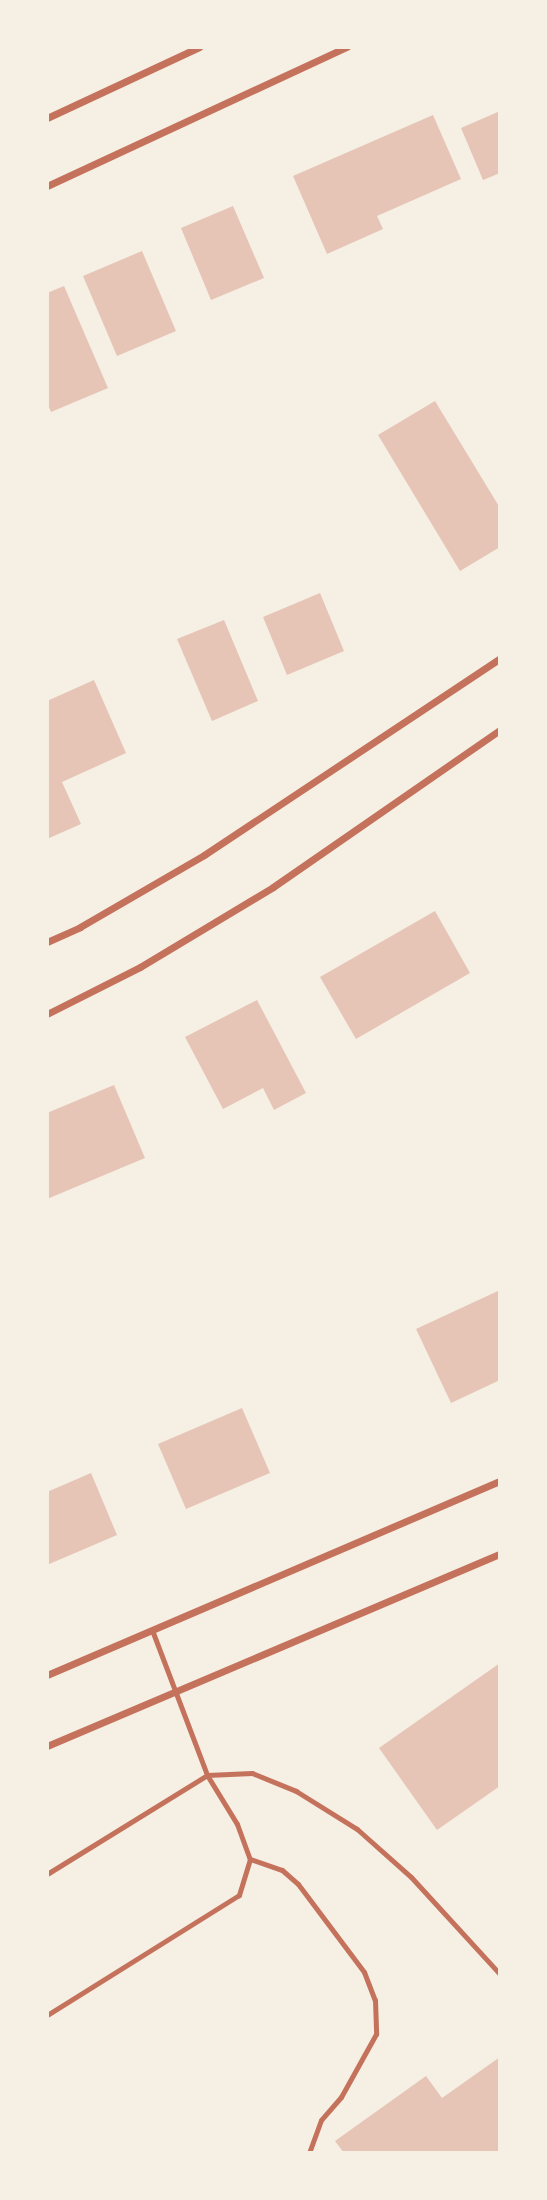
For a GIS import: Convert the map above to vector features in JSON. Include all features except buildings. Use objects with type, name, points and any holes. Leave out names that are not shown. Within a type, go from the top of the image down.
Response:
[{"type":"street","points":[[47,118],[199,47]]},
{"type":"street","points":[[47,186],[348,47]]},
{"type":"street","points":[[47,942],[80,927],[204,855],[500,659]]},
{"type":"street","points":[[47,1014],[140,967],[273,887],[500,730]]},
{"type":"street","points":[[47,1675],[500,1481]]},
{"type":"street","points":[[47,1746],[500,1554]]},
{"type":"lane","points":[[47,2015],[239,1895],[250,1859],[237,1824],[207,1774],[152,1630]]},
{"type":"lane","points":[[47,1874],[207,1774],[252,1773],[296,1791],[357,1829],[411,1877],[500,1974]]},
{"type":"lane","points":[[250,1859],[282,1870],[298,1884],[364,1972],[375,2000],[376,2034],[341,2097],[321,2120],[309,2153]]}]
